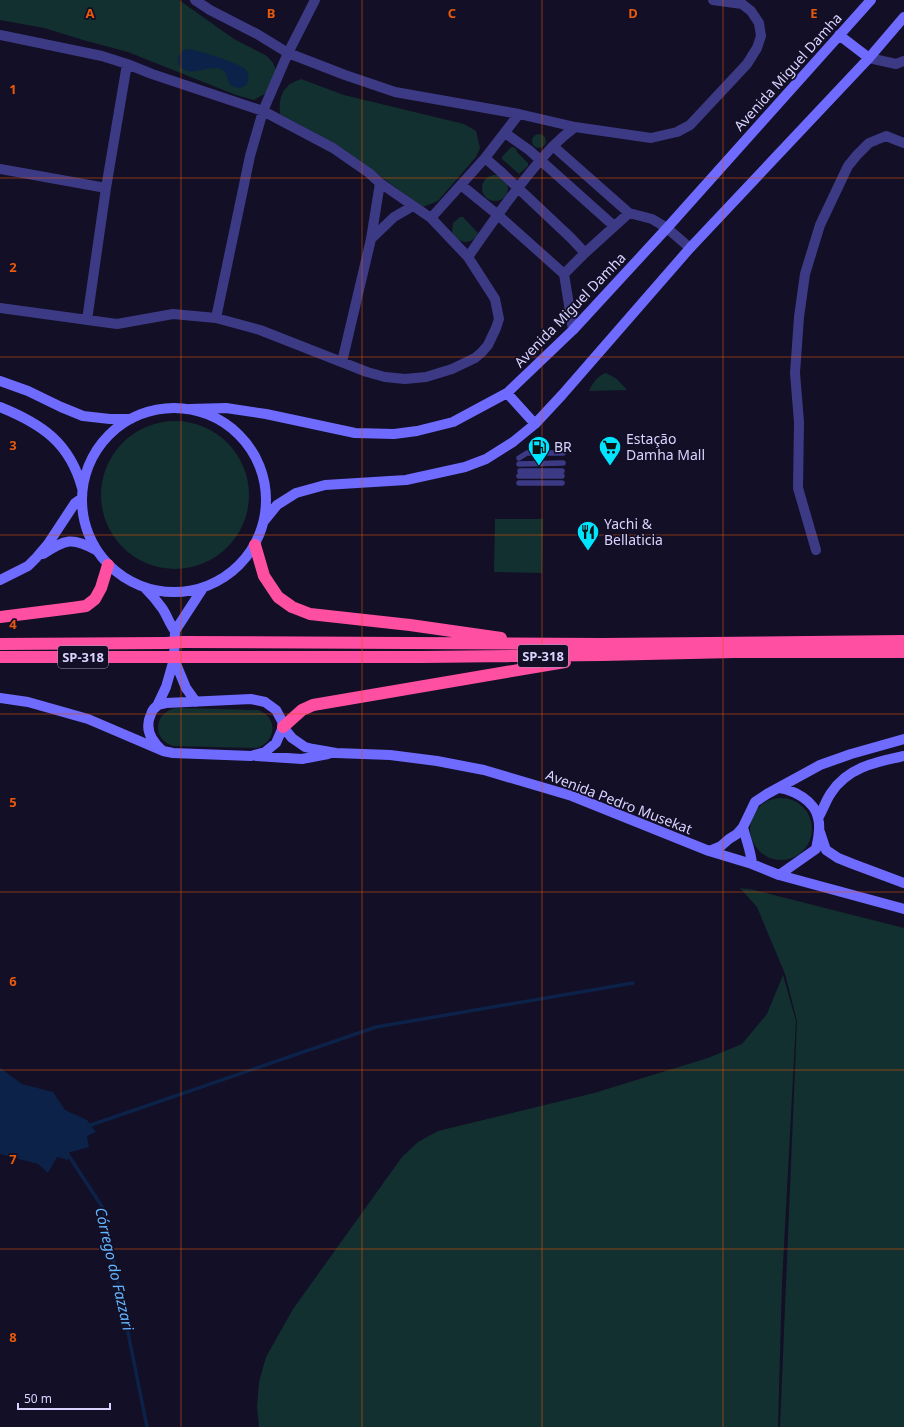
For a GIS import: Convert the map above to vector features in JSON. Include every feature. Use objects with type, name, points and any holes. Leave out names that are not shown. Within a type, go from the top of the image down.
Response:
[{"type":"highway","points":[[255,545],[264,576],[278,598],[292,607],[310,614],[410,625],[602,650]]},
{"type":"highway","points":[[0,617],[86,606],[95,599],[101,588],[108,565]]},
{"type":"highway","name":"SP-318","points":[[0,658],[174,658],[602,650],[904,641]]},
{"type":"highway","name":"SP-318","points":[[0,644],[184,642],[734,652],[904,652]]},
{"type":"highway","points":[[283,727],[302,710],[313,705],[602,650]]},
{"type":"street","points":[[195,0],[210,10],[257,34],[288,54],[395,92],[519,114],[575,126],[651,138],[677,132],[690,125],[747,64],[757,48],[761,36],[759,23],[751,11],[742,4],[713,0]]},
{"type":"street","points":[[216,318],[250,156],[263,111],[288,54],[315,0]]},
{"type":"street","name":"Avenida Miguel Damha","points":[[189,409],[226,408],[266,414],[354,433],[394,434],[417,431],[453,422],[507,393],[573,330],[667,228],[871,0]]},
{"type":"street","points":[[264,521],[277,505],[296,492],[325,485],[406,480],[465,468],[486,459],[513,442],[535,424],[562,395],[690,248],[869,58],[904,17]]},
{"type":"street","points":[[0,35],[102,56],[127,64],[152,74],[263,111],[333,148],[431,218],[468,257],[495,299],[499,319],[488,345],[475,358],[452,369],[426,377],[405,379],[385,377],[367,372],[260,330],[216,318],[173,314],[117,324],[0,308]]},
{"type":"street","points":[[839,35],[869,58],[896,64],[904,61]]},
{"type":"street","points":[[87,320],[106,188],[127,64]]},
{"type":"street","points":[[431,218],[484,158],[519,114]]},
{"type":"street","points":[[468,257],[518,188],[540,161],[553,146],[575,126]]},
{"type":"street","points":[[504,133],[529,150],[614,226]]},
{"type":"street","points":[[816,550],[798,488],[799,422],[795,373],[799,317],[805,274],[820,225],[848,166],[869,143],[886,136],[904,143]]},
{"type":"street","points":[[553,146],[629,213],[652,219],[667,228],[690,248]]},
{"type":"street","points":[[484,158],[500,171],[585,252]]},
{"type":"street","points":[[0,169],[106,188]]},
{"type":"street","points":[[342,362],[371,239],[380,183]]},
{"type":"street","points":[[461,185],[498,215],[564,274],[573,330]]},
{"type":"street","points":[[371,239],[394,217],[413,206]]},
{"type":"street","points":[[564,274],[585,252],[629,213]]},
{"type":"street","points":[[0,381],[28,391],[83,416],[110,419],[131,418]]},
{"type":"street","points":[[507,393],[535,424]]},
{"type":"street","points":[[0,407],[37,425],[64,448],[78,475],[82,494],[85,523],[96,550],[108,565],[131,582],[145,588],[175,593],[204,588],[221,580],[240,565],[255,545],[264,521],[266,498],[263,475],[253,453],[239,435],[221,420],[205,413],[189,409],[175,408],[150,411],[131,418],[109,435],[95,453],[85,475],[82,494],[48,544],[28,566],[0,580]]},
{"type":"street","points":[[36,558],[59,544],[71,541],[82,542],[96,550]]},
{"type":"street","points":[[145,588],[162,609],[168,622],[175,631]]},
{"type":"street","points":[[163,751],[150,738],[148,720],[166,687],[174,658],[175,631],[204,588]]},
{"type":"street","points":[[174,658],[186,688],[196,702]]},
{"type":"street","name":"Avenida Pedro Musekat","points":[[0,698],[28,702],[88,719],[163,751],[173,753],[302,759],[336,753]]},
{"type":"street","name":"Avenida Pedro Musekat","points":[[157,706],[166,703],[251,699],[265,702],[276,710],[282,720],[283,727],[292,738],[305,747],[336,753],[390,755],[437,761],[484,770],[572,796],[709,851],[779,874],[904,909]]},
{"type":"street","points":[[252,756],[265,752],[276,743],[283,727]]},
{"type":"street","points":[[709,851],[721,846],[728,839],[737,834],[743,827],[755,802],[779,788],[820,765],[850,754],[904,739]]},
{"type":"street","points":[[779,874],[816,849],[819,823],[831,793],[846,776],[866,765],[904,756]]},
{"type":"street","points":[[779,788],[788,789],[800,796],[816,810],[826,850],[853,864],[904,883]]},
{"type":"street","points":[[743,827],[751,851],[752,864]]},
{"type":"lane","points":[[562,463],[519,461],[527,453],[563,453]]},
{"type":"lane","points":[[520,473],[562,473]]},
{"type":"lane","points":[[519,483],[562,483]]},
{"type":"green space","points":[[0,0],[179,0],[234,39],[267,56],[273,63],[277,72],[266,93],[254,100],[236,95],[128,52],[44,28],[0,20]]},
{"type":"green space","points":[[301,79],[344,95],[464,124],[476,131],[480,148],[476,157],[438,201],[423,207],[334,143],[280,114],[280,103],[283,92],[290,84]]},
{"type":"green space","points":[[539,134],[544,136],[546,141],[544,146],[539,148],[534,146],[532,141],[534,136]]},
{"type":"green space","points":[[512,147],[515,148],[528,163],[528,166],[519,174],[502,159],[502,157]]},
{"type":"green space","points":[[495,175],[504,179],[508,188],[504,197],[495,201],[486,197],[482,188],[486,179]]},
{"type":"green space","points":[[460,217],[463,217],[478,233],[469,242],[461,241],[452,232],[453,223]]},
{"type":"green space","points":[[606,373],[617,379],[627,390],[589,391],[596,380]]},
{"type":"green space","points":[[182,421],[203,426],[216,433],[232,448],[244,467],[248,481],[248,509],[244,523],[237,536],[222,552],[216,557],[197,566],[182,569],[168,569],[147,564],[134,557],[113,536],[106,523],[102,509],[101,488],[106,467],[113,454],[134,433],[147,426],[161,422]]},
{"type":"green space","points":[[495,519],[543,519],[542,573],[494,572]]},
{"type":"green space","points":[[178,708],[258,710],[265,713],[272,723],[271,735],[264,745],[257,748],[173,746],[161,737],[158,731],[158,725],[164,713]]},
{"type":"green space","points":[[781,798],[798,803],[803,807],[807,812],[812,829],[807,846],[803,851],[798,855],[781,860],[764,855],[759,851],[755,846],[750,829],[755,812],[759,807],[764,803]]},
{"type":"green space","points":[[738,886],[904,928],[904,1427],[780,1427],[797,1021],[785,974],[757,907],[740,888],[752,890]]},
{"type":"green space","points":[[783,975],[796,1021],[782,1283],[778,1427],[259,1427],[257,1407],[259,1382],[266,1357],[293,1309],[402,1157],[418,1142],[438,1131],[594,1093],[708,1058],[742,1044],[767,1014]]},
{"type":"water","points":[[187,49],[199,51],[241,66],[248,72],[247,83],[241,88],[233,87],[229,83],[224,71],[216,68],[190,71],[181,68],[178,63],[179,56],[181,52]]},
{"type":"water","points":[[0,1068],[22,1084],[53,1092],[65,1110],[87,1120],[96,1132],[87,1136],[89,1147],[68,1153],[68,1160],[57,1157],[48,1173],[38,1164],[0,1154]]},
{"type":"waterway","points":[[88,1126],[376,1027],[633,983]]},
{"type":"waterway","name":"Córrego do Fazzari","points":[[65,1150],[103,1208],[147,1427]]},
{"type":"place","name":"BR","points":[[539,466]]},
{"type":"place","name":"Estação Damha Mall","points":[[610,466]]},
{"type":"place","name":"Yachi & Bellaticia","points":[[588,552]]}]
